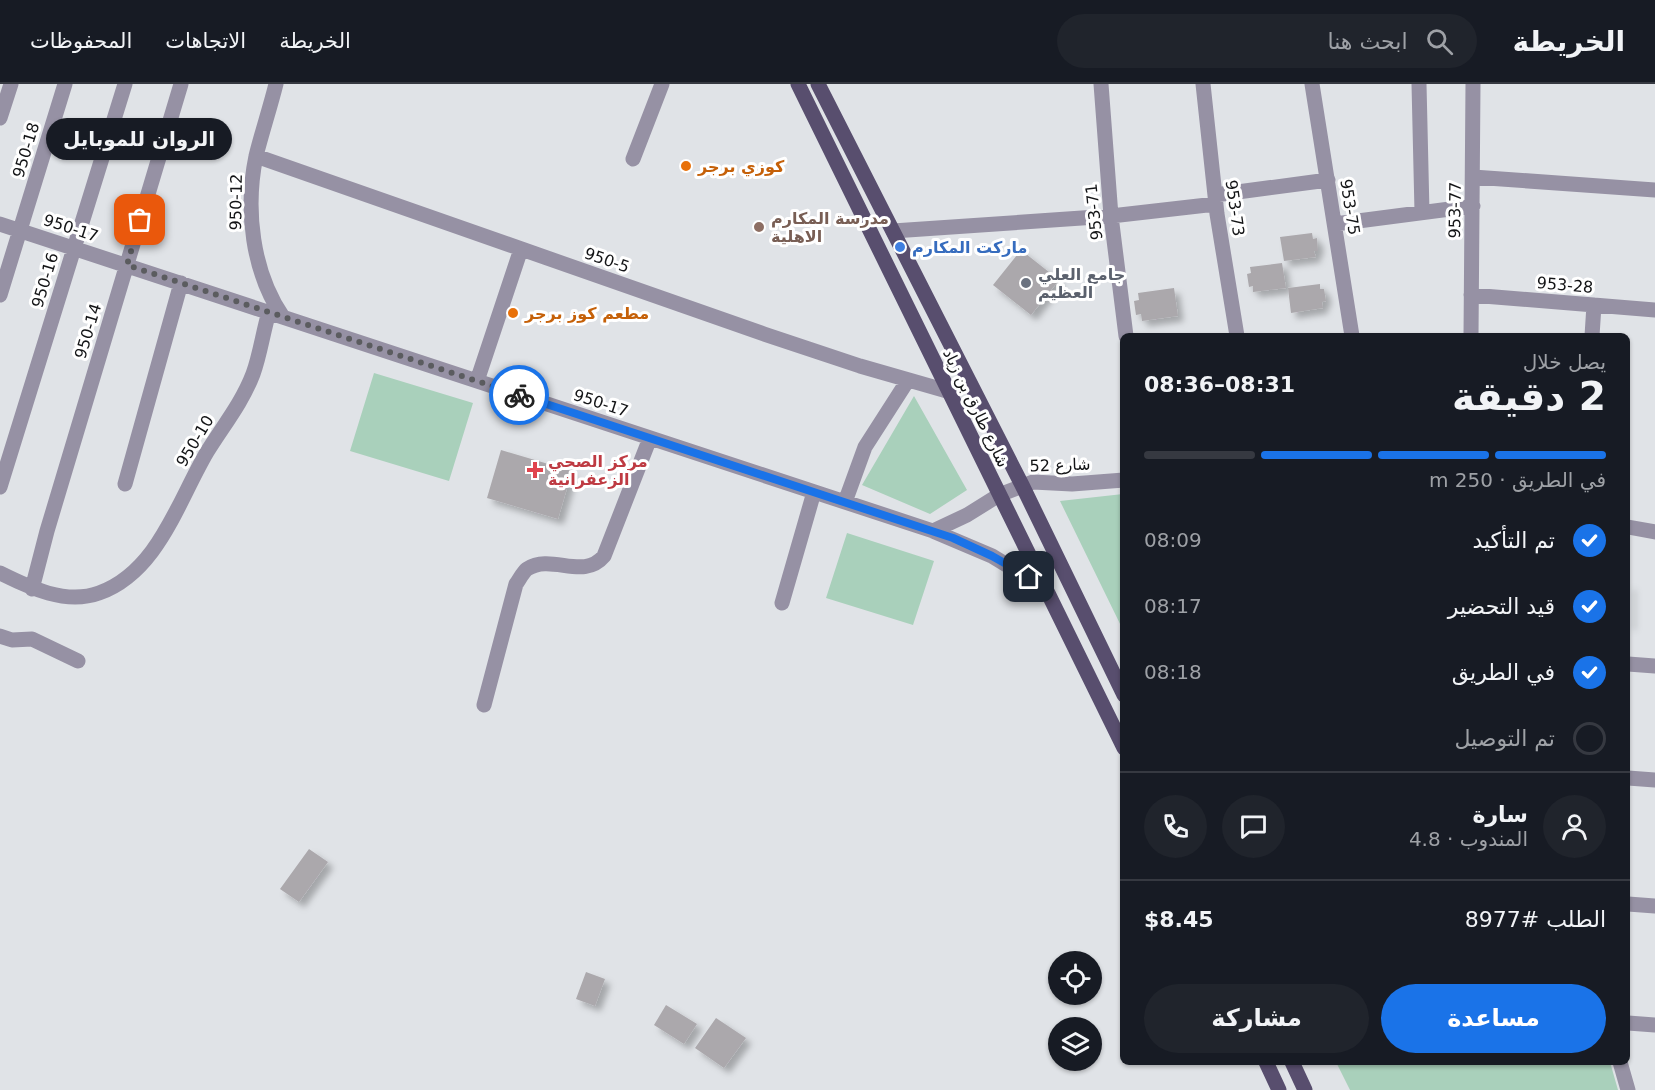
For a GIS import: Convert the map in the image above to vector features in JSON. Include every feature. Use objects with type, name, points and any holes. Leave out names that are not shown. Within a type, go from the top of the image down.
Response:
[{"type":"main road","name":"شارع طارق بن زياد","points":[[798,84],[1120,740]]},
{"type":"main road","name":"شارع طارق بن زياد","points":[[818,84],[1022,485],[1120,686]]},
{"type":"main road","points":[[1267,1065],[1279,1090]]},
{"type":"main road","points":[[1293,1065],[1305,1090]]},
{"type":"street","points":[[0,118],[11,84]]},
{"type":"street","name":"950-18","points":[[0,295],[64,84]]},
{"type":"street","name":"950-16","points":[[0,488],[125,84]]},
{"type":"street","name":"950-14","points":[[32,589],[47,531],[181,84]]},
{"type":"street","name":"950-12","points":[[276,84],[256,156],[251,199],[254,242],[276,315]]},
{"type":"street","points":[[633,159],[662,84]]},
{"type":"street","name":"953-71","points":[[1101,84],[1111,216],[1126,333]]},
{"type":"street","name":"953-73","points":[[1203,84],[1215,200],[1237,333]]},
{"type":"street","name":"953-75","points":[[1312,84],[1352,333]]},
{"type":"street","points":[[1419,84],[1422,212]]},
{"type":"street","name":"953-77","points":[[1471,333],[1473,84]]},
{"type":"street","name":"950-5","points":[[256,156],[764,334],[947,391]]},
{"type":"street","points":[[1473,177],[1655,190]]},
{"type":"street","points":[[893,231],[1111,216],[1328,180]]},
{"type":"street","points":[[1335,224],[1473,206]]},
{"type":"street","name":"950-17","points":[[0,224],[933,531],[992,556],[1046,589]]},
{"type":"street","points":[[477,381],[521,249]]},
{"type":"street","points":[[125,484],[181,283]]},
{"type":"street","name":"953-28","points":[[1472,295],[1655,310]]},
{"type":"street","points":[[1593,333],[1594,305]]},
{"type":"street","name":"950-10","points":[[32,589],[78,598],[100,593],[130,577],[157,545],[207,452],[238,406],[276,315]]},
{"type":"street","points":[[845,502],[865,447],[908,380]]},
{"type":"street","points":[[483,705],[516,584],[527,569],[544,564],[588,567],[597,564],[604,556],[650,438]]},
{"type":"street","name":"شارع 52","points":[[933,531],[1022,485],[1042,481],[1072,484],[1120,480]]},
{"type":"street","points":[[782,603],[814,492]]},
{"type":"street","points":[[1630,527],[1655,532]]},
{"type":"street","points":[[0,573],[32,589]]},
{"type":"street","points":[[0,636],[12,640],[32,639],[78,661]]},
{"type":"street","points":[[1630,664],[1655,666]]},
{"type":"street","points":[[1630,778],[1655,780]]},
{"type":"street","points":[[1630,904],[1655,906]]},
{"type":"street","points":[[1630,1023],[1655,1025]]},
{"type":"street","points":[[1621,1065],[1628,1090]]},
{"type":"green space","points":[[374,373],[473,403],[449,481],[350,451]]},
{"type":"green space","points":[[914,396],[967,490],[930,514],[862,485]]},
{"type":"green space","points":[[1120,494],[1120,624],[1060,501]]},
{"type":"green space","points":[[847,533],[934,561],[913,625],[826,598]]},
{"type":"green space","points":[[1338,1065],[1611,1065],[1618,1090],[1350,1090]]},
{"type":"building","points":[[1312,233],[1313,239],[1317,238],[1318,251],[1314,251],[1316,257],[1284,261],[1280,237]]},
{"type":"building","name":"جامع العلي العظيم","points":[[1021,250],[1059,280],[1031,315],[993,285]]},
{"type":"building","points":[[1282,263],[1286,288],[1253,292],[1253,286],[1249,287],[1247,274],[1251,273],[1250,267]]},
{"type":"building","points":[[1320,284],[1320,289],[1324,289],[1326,301],[1322,302],[1323,308],[1291,313],[1288,288]]},
{"type":"building","points":[[1174,288],[1178,316],[1142,321],[1141,314],[1136,315],[1134,301],[1139,300],[1138,293]]},
{"type":"building","points":[[501,450],[572,471],[558,519],[487,498]]},
{"type":"building","points":[[309,849],[328,862],[299,902],[280,889]]},
{"type":"building","points":[[586,972],[605,979],[595,1006],[576,999]]},
{"type":"building","points":[[666,1005],[697,1024],[684,1044],[654,1025]]},
{"type":"building","points":[[716,1018],[746,1038],[724,1068],[695,1048]]},
{"type":"way so far","points":[[140,220],[127,265],[519,395]]},
{"type":"place","name":"كوزي برجر","points":[[686,166]]},
{"type":"place","name":"الروان للموبايل","points":[[140,220]]},
{"type":"place","name":"مدرسة المكارم الاهلية","points":[[759,227]]},
{"type":"place","name":"ماركت المكارم","points":[[900,247]]},
{"type":"place","name":"جامع العلي العظيم","points":[[1026,283]]},
{"type":"place","name":"مطعم كوز برجر","points":[[513,313]]},
{"type":"place","name":"مركز الصحي الزعفرانية","points":[[535,470]]},
{"type":"route","points":[[519,395],[953,538],[973,546],[1029,577]]}]
